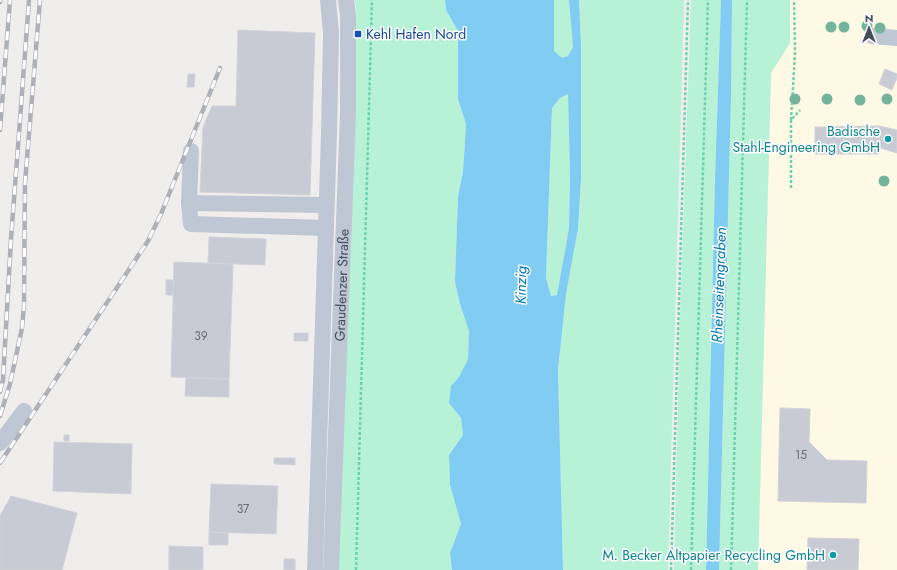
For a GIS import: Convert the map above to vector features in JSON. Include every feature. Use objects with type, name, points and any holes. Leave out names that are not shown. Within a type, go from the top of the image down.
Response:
[{"type":"street","points":[[315,570],[331,33],[328,0]]},
{"type":"street","name":"Graudenzer Straße","points":[[331,570],[348,121],[348,15],[346,0]]},
{"type":"street","points":[[872,36],[897,38]]},
{"type":"street","points":[[191,151],[189,203],[191,224],[326,228]]},
{"type":"street","points":[[189,203],[326,206]]},
{"type":"street","points":[[0,443],[24,411]]},
{"type":"path","points":[[356,570],[372,0]]},
{"type":"path","points":[[671,570],[688,0]]},
{"type":"path","points":[[691,570],[708,0]]},
{"type":"path","points":[[731,570],[747,0]]},
{"type":"path","points":[[791,188],[791,120],[795,53],[794,0]]},
{"type":"path","points":[[791,120],[800,110]]},
{"type":"shaded area","points":[[790,0],[897,0],[897,570],[758,570],[771,73],[790,43]]},
{"type":"green space","points":[[355,0],[445,0],[446,10],[458,31],[458,99],[466,124],[463,172],[458,196],[455,282],[460,304],[469,331],[468,359],[459,377],[451,386],[461,418],[463,435],[449,455],[450,485],[461,524],[450,553],[452,570],[338,570],[356,56]]},
{"type":"green space","points":[[554,0],[569,0],[573,47],[568,56],[562,58],[554,52]]},
{"type":"green space","points":[[579,0],[684,0],[668,570],[563,570],[558,370],[566,294],[578,229],[581,179],[581,44]]},
{"type":"green space","points":[[691,0],[721,0],[715,179],[706,570],[674,570],[680,316]]},
{"type":"green space","points":[[732,0],[790,0],[790,43],[771,73],[758,570],[719,570],[731,97]]},
{"type":"green space","points":[[568,94],[570,176],[569,228],[557,295],[551,296],[546,278],[552,108],[560,98]]},
{"type":"water","name":"Kinzig","points":[[445,0],[554,0],[554,51],[562,58],[568,56],[573,47],[569,0],[579,0],[581,44],[581,179],[578,229],[566,294],[558,370],[563,570],[452,570],[450,553],[461,524],[450,485],[449,455],[463,435],[461,418],[449,403],[451,386],[459,377],[468,359],[469,331],[460,304],[455,282],[458,196],[463,172],[466,124],[458,99],[458,31],[446,10]],"holes":[[[568,94],[570,176],[569,228],[557,295],[551,296],[546,278],[552,108],[560,98]]]},
{"type":"water","name":"Rheinseitengraben","points":[[721,0],[732,0],[731,97],[719,570],[706,570],[715,179]]},
{"type":"building","points":[[238,30],[315,33],[310,195],[200,192],[203,127],[212,106],[236,106]]},
{"type":"building","points":[[885,69],[897,74],[892,90],[879,84]]},
{"type":"building","points":[[188,74],[195,74],[194,87],[187,87]]},
{"type":"building","points":[[879,126],[879,154],[815,154],[815,127]]},
{"type":"building","name":"Badische Stahl-Engineering GmbH","points":[[879,126],[897,130],[897,153],[880,148]]},
{"type":"building","points":[[209,237],[266,239],[265,265],[208,263]]},
{"type":"building","points":[[174,262],[233,264],[229,379],[171,377]]},
{"type":"building","points":[[166,280],[174,280],[173,295],[166,295]]},
{"type":"building","points":[[294,333],[308,333],[308,341],[294,341]]},
{"type":"building","points":[[186,378],[229,379],[229,397],[185,396]]},
{"type":"building","points":[[780,408],[810,409],[809,442],[827,460],[867,461],[866,503],[778,501]]},
{"type":"building","points":[[64,435],[69,435],[69,441],[64,441]]},
{"type":"building","points":[[54,442],[132,444],[131,494],[53,491]]},
{"type":"building","points":[[274,458],[295,458],[295,465],[274,464]]},
{"type":"building","points":[[211,484],[278,486],[276,534],[209,532]]},
{"type":"building","points":[[11,496],[77,513],[62,570],[0,570],[0,516]]},
{"type":"building","points":[[209,532],[228,533],[228,545],[209,545]]},
{"type":"building","name":"M. Becker Altpapier Recycling GmbH","points":[[808,538],[859,539],[858,570],[807,570]]},
{"type":"building","points":[[169,546],[203,547],[203,570],[169,570]]},
{"type":"building","points":[[284,559],[295,559],[295,570],[284,570]]},
{"type":"railway","points":[[0,130],[10,0]]},
{"type":"railway","points":[[0,392],[3,380],[11,239],[29,0]]},
{"type":"railway","points":[[0,416],[10,384],[22,328],[24,306],[25,183],[40,0]]},
{"type":"railway","points":[[0,463],[148,241],[161,214],[220,68]]},
{"type":"place","name":"Kehl Hafen Nord","points":[[358,34]]},
{"type":"place","name":"Badische Stahl-Engineering GmbH","points":[[888,139]]},
{"type":"place","name":"M. Becker Altpapier Recycling GmbH","points":[[833,555]]}]
